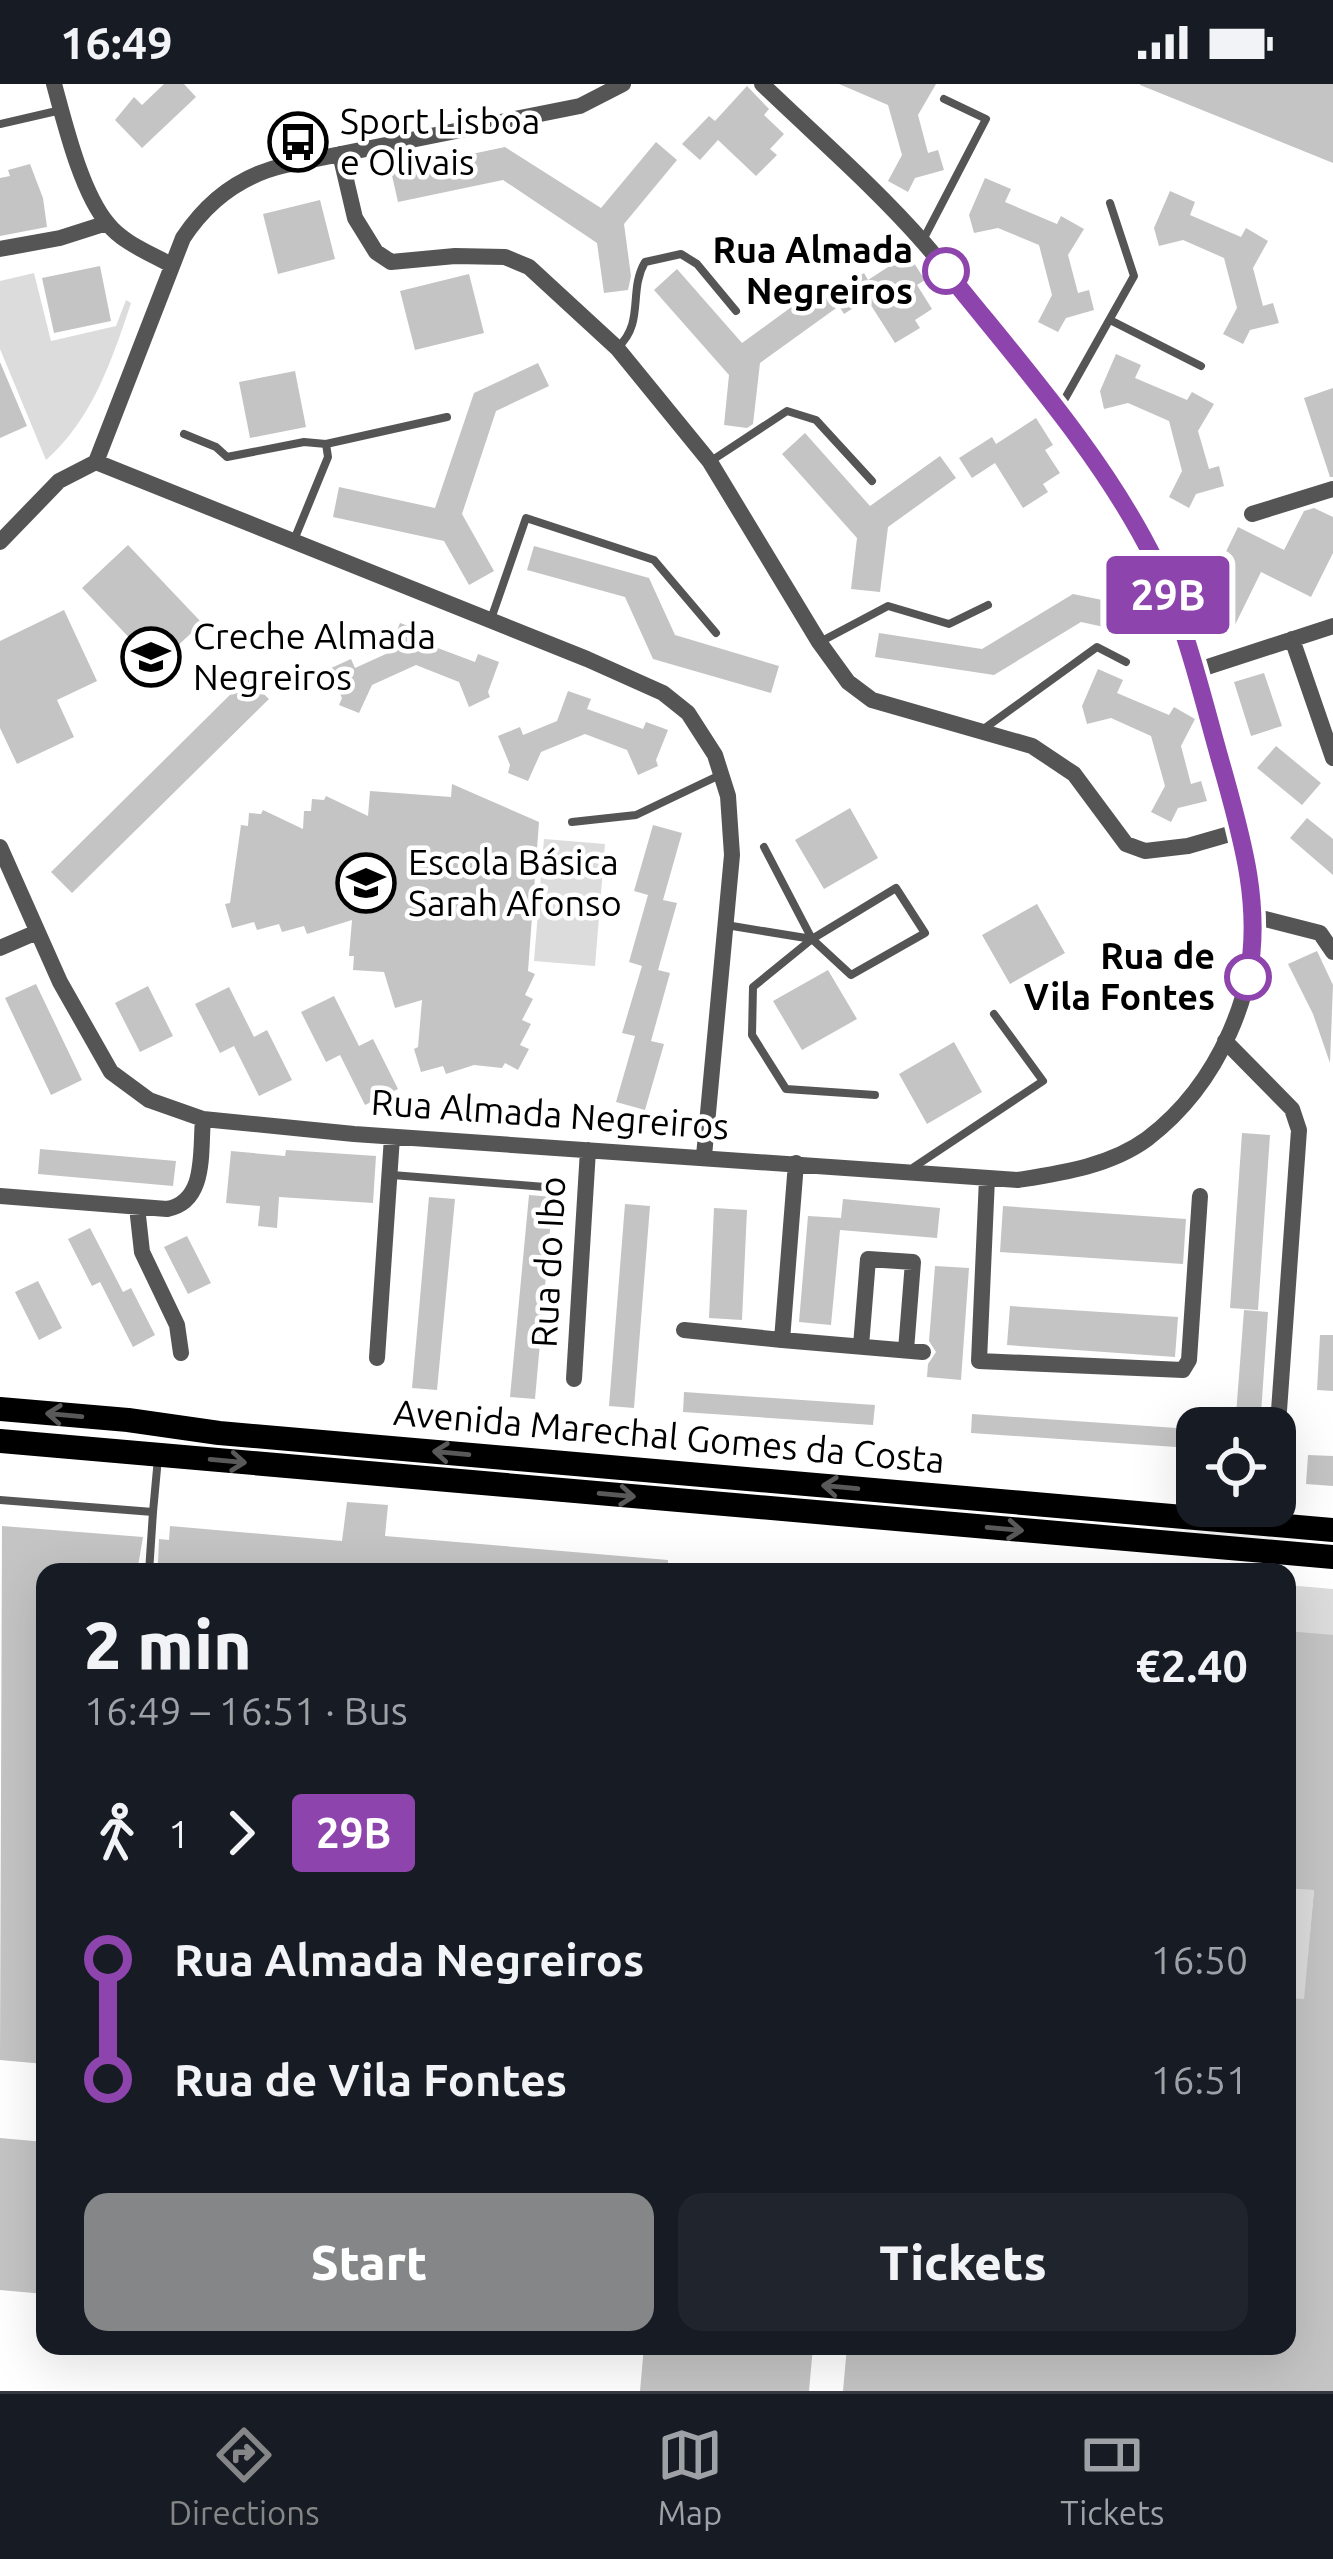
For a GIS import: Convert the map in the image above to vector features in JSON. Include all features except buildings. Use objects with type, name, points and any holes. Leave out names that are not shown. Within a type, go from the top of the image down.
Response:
[{"type":"main road","name":"Avenida Marechal Gomes da Costa","points":[[0,1409],[219,1433],[1333,1530]]},
{"type":"main road","name":"Avenida Marechal Gomes da Costa","points":[[0,1441],[1333,1557]]},
{"type":"street","points":[[54,84],[76,162],[107,223],[171,265]]},
{"type":"street","points":[[0,542],[59,482],[96,462],[171,265],[192,224],[227,190],[270,169],[560,111],[600,98],[622,84]]},
{"type":"street","name":"Rua Almada Negreiros","points":[[0,847],[60,982],[111,1072],[149,1100],[203,1119],[392,1137],[1018,1180],[1077,1170],[1146,1140],[1191,1097],[1226,1042],[1248,977],[1253,916],[1240,830],[1195,670],[1157,566],[1137,527],[1058,412],[922,242],[762,84]]},
{"type":"street","points":[[340,154],[351,209],[376,253],[391,262],[505,257],[529,267],[617,348],[710,462],[848,682],[872,700],[1032,746],[1074,774],[1126,844],[1145,851],[1188,847],[1240,830]]},
{"type":"street","points":[[0,249],[107,223]]},
{"type":"street","points":[[96,462],[663,693],[697,725],[722,774],[732,836],[704,1156]]},
{"type":"street","points":[[1252,514],[1333,488]]},
{"type":"street","points":[[1195,670],[1333,626]]},
{"type":"street","points":[[1292,639],[1333,758]]},
{"type":"street","points":[[1253,916],[1320,933],[1333,952]]},
{"type":"street","points":[[0,948],[37,932]]},
{"type":"street","points":[[1226,1042],[1292,1109],[1299,1130],[1279,1407]]},
{"type":"street","points":[[0,1196],[167,1209],[190,1199],[196,1188],[203,1119]]},
{"type":"street","points":[[377,1358],[392,1137]]},
{"type":"street","name":"Rua do Ibo","points":[[574,1379],[588,1150]]},
{"type":"street","points":[[782,1340],[796,1163]]},
{"type":"street","points":[[987,1178],[979,1361],[1184,1370],[1189,1360],[1200,1196]]},
{"type":"street","points":[[137,1207],[142,1252],[177,1324],[182,1353]]},
{"type":"street","points":[[684,1330],[915,1351],[914,1262],[868,1258],[861,1346]]},
{"type":"lane","points":[[922,242],[986,119],[944,99]]},
{"type":"lane","points":[[0,124],[61,110]]},
{"type":"lane","points":[[1058,412],[1134,276],[1109,203]]},
{"type":"lane","points":[[617,348],[634,330],[636,277],[644,262],[681,254],[697,264],[736,311]]},
{"type":"lane","points":[[1110,320],[1201,366]]},
{"type":"lane","points":[[710,462],[787,410],[817,420],[872,481]]},
{"type":"lane","points":[[184,434],[216,447],[226,457],[304,442],[326,444],[446,417]]},
{"type":"lane","points":[[294,542],[328,457],[326,444]]},
{"type":"lane","points":[[491,621],[526,518],[654,560],[716,633]]},
{"type":"lane","points":[[819,642],[888,606],[949,624],[988,605]]},
{"type":"lane","points":[[979,732],[1097,647],[1126,662]]},
{"type":"lane","points":[[572,822],[636,815],[722,774]]},
{"type":"lane","points":[[764,847],[812,939],[851,975],[926,933],[896,888],[812,939],[753,987],[752,1035],[786,1089],[875,1095]]},
{"type":"lane","points":[[726,925],[812,939]]},
{"type":"lane","points":[[907,1172],[1043,1081],[994,1014]]},
{"type":"lane","points":[[390,1174],[545,1187]]},
{"type":"lane","points":[[150,1563],[158,1455]]},
{"type":"lane","points":[[0,1500],[154,1512]]},
{"type":"shaded area","points":[[34,273],[51,341],[116,326],[126,300],[131,303],[88,408],[46,460],[0,349],[0,281]]},
{"type":"shaded area","points":[[544,839],[605,844],[595,966],[534,961]]},
{"type":"shaded area","points":[[1296,1586],[1333,1589],[1333,1668],[1296,2099]]},
{"type":"bus line","name":"29B","points":[[946,271],[1058,412],[1137,527],[1157,566],[1195,670],[1240,830],[1252,898],[1248,977]]},
{"type":"place","name":"Sport Lisboa e Olivais","points":[[298,142]]},
{"type":"place","name":"Rua Almada Negreiros","points":[[946,271]]},
{"type":"place","name":"Creche Almada Negreiros","points":[[151,657]]},
{"type":"place","name":"Escola Básica Sarah Afonso","points":[[366,883]]},
{"type":"place","name":"Rua de Vila Fontes","points":[[1248,977]]}]
